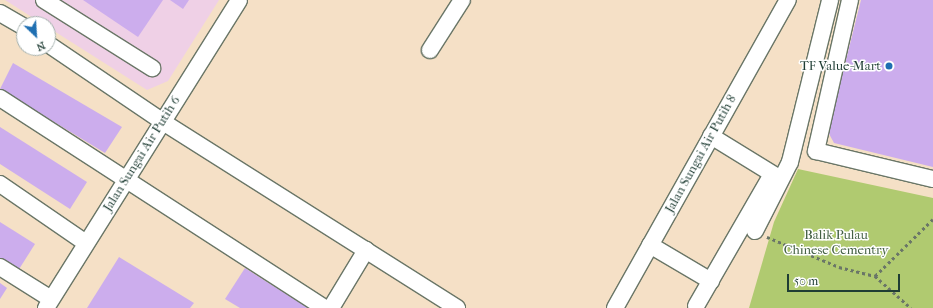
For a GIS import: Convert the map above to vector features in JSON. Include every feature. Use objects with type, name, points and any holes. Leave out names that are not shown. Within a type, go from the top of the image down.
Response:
[{"type":"street","points":[[44,0],[152,68]]},
{"type":"street","name":"Jalan Sungai Air Putih 6","points":[[48,303],[239,0]]},
{"type":"street","points":[[430,50],[462,0]]},
{"type":"street","name":"Jalan Sungai Air Putih 8","points":[[615,308],[788,0]]},
{"type":"street","points":[[755,231],[804,112],[830,0]]},
{"type":"street","points":[[850,0],[816,151],[933,178]]},
{"type":"street","points":[[0,13],[16,23]]},
{"type":"street","points":[[56,49],[162,122],[457,308]]},
{"type":"street","points":[[0,98],[125,181],[325,308]]},
{"type":"street","points":[[711,136],[777,176]]},
{"type":"street","points":[[696,306],[777,176]]},
{"type":"street","points":[[0,184],[86,243]]},
{"type":"street","points":[[650,245],[711,281]]},
{"type":"street","points":[[331,308],[366,250]]},
{"type":"street","points":[[0,267],[48,303]]},
{"type":"path","points":[[875,276],[933,219]]},
{"type":"path","points":[[755,231],[839,267],[875,276],[911,308]]},
{"type":"shaded area","points":[[5,0],[219,0],[168,81],[147,90],[56,32],[56,16],[30,16]]},
{"type":"green space","name":"Balik Pulau Chinese Cementry","points":[[798,169],[933,198],[933,308],[749,308],[774,222]]},
{"type":"building","points":[[83,0],[163,0],[138,37]]},
{"type":"building","points":[[170,0],[189,0],[183,9]]},
{"type":"building","name":"TF Value-Mart","points":[[861,0],[933,0],[933,167],[834,143],[828,132]]},
{"type":"building","points":[[13,63],[122,127],[105,153],[0,89]]},
{"type":"building","points":[[0,127],[87,182],[70,209],[0,164]]},
{"type":"building","points":[[0,222],[35,244],[16,274],[0,264]]},
{"type":"building","points":[[119,257],[194,303],[190,308],[87,308]]},
{"type":"building","points":[[245,268],[308,308],[240,308],[225,299]]},
{"type":"building","points":[[0,283],[7,288],[0,299]]},
{"type":"place","name":"TF Value-Mart","points":[[889,66]]}]
